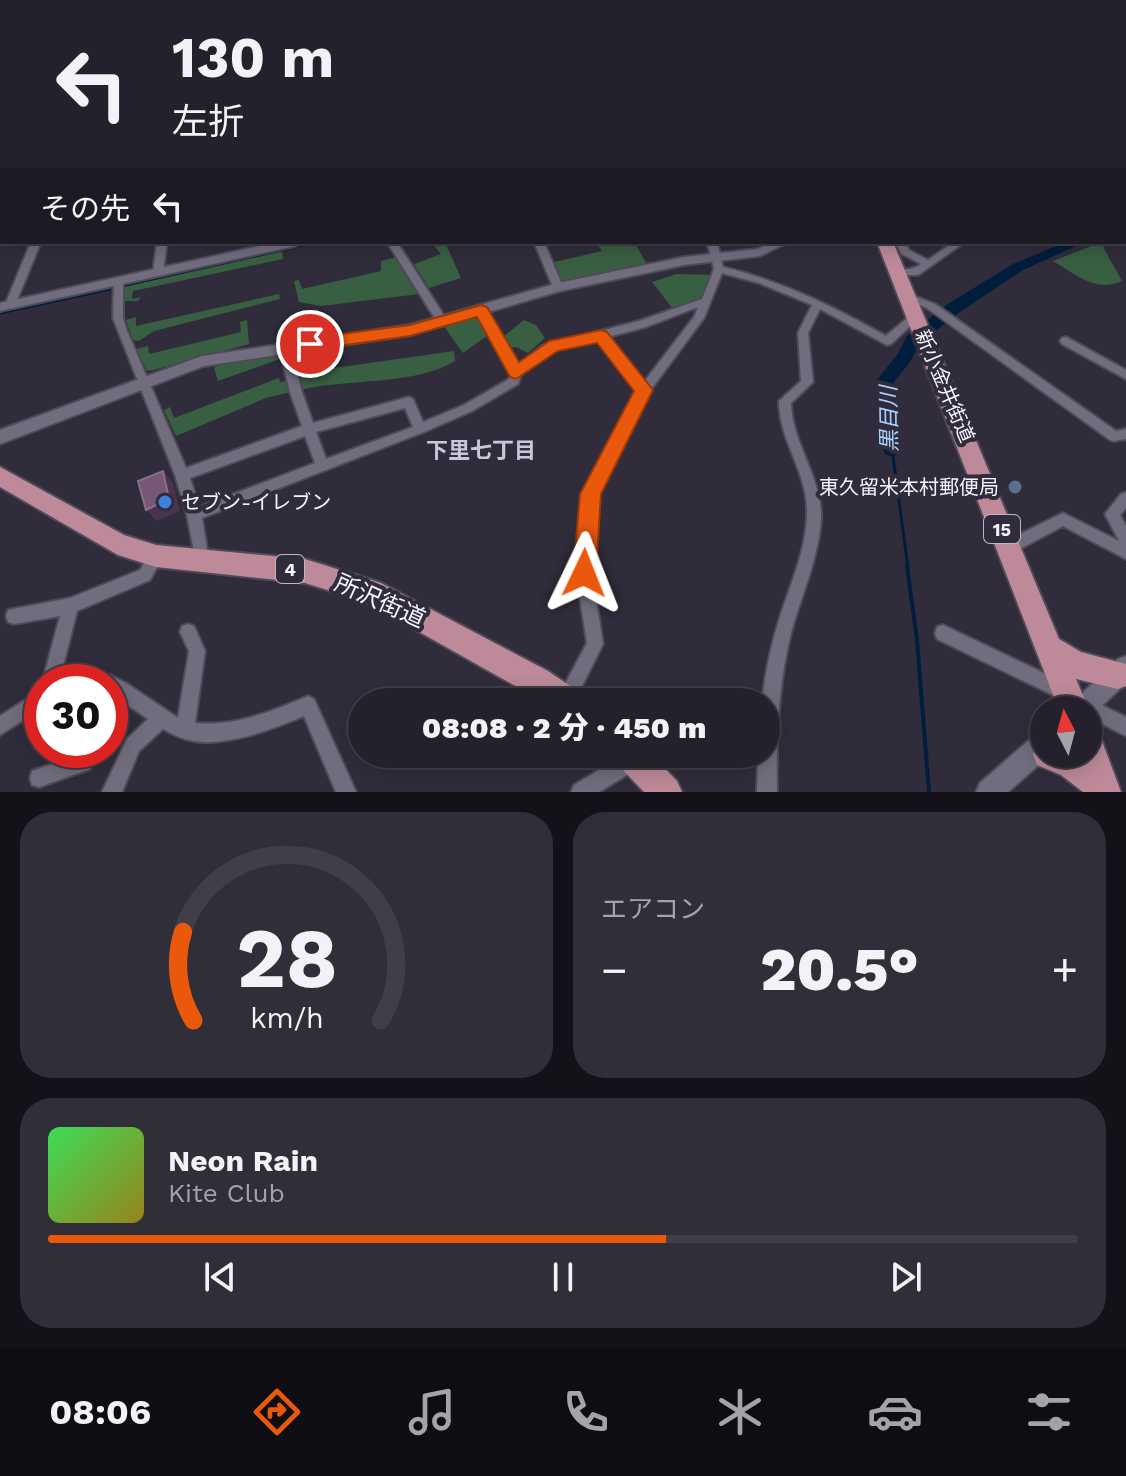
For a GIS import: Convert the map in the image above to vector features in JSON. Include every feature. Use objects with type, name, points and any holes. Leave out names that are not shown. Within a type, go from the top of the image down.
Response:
[{"type":"main road","name":"新小金井街道","points":[[886,244],[1050,649],[1073,696]]},
{"type":"main road","name":"所沢街道","points":[[4,482],[118,544],[156,556],[305,571],[372,592],[546,688]]},
{"type":"main road","points":[[1050,649],[1076,665],[1122,671]]},
{"type":"main road","points":[[643,768],[666,792]]},
{"type":"main road","points":[[1079,768],[1106,792]]},
{"type":"main road","points":[[1097,768],[1106,792]]},
{"type":"street","points":[[5,306],[35,244]]},
{"type":"street","points":[[158,272],[162,244]]},
{"type":"street","points":[[5,306],[283,244]]},
{"type":"street","points":[[393,244],[443,322]]},
{"type":"street","points":[[540,244],[558,287]]},
{"type":"street","points":[[574,688],[595,644],[584,573],[591,494],[644,390],[699,318],[717,264],[712,244]]},
{"type":"street","points":[[0,437],[142,381],[225,355],[410,330],[558,287],[652,267],[717,264],[778,244]]},
{"type":"street","points":[[901,244],[905,252],[928,264]]},
{"type":"street","points":[[898,272],[915,273],[957,244]]},
{"type":"street","points":[[717,264],[837,313],[887,341],[918,319]]},
{"type":"street","points":[[118,281],[118,318],[182,475],[194,515],[202,562]]},
{"type":"street","points":[[909,297],[931,306],[1114,436],[1126,434]]},
{"type":"street","points":[[194,515],[468,408],[514,381],[516,373],[555,345],[601,336],[705,301]]},
{"type":"street","points":[[767,792],[769,705],[783,634],[810,543],[814,507],[811,486],[790,432],[785,401],[807,382],[803,333],[817,306]]},
{"type":"street","points":[[481,311],[516,373]]},
{"type":"street","points":[[601,336],[644,390]]},
{"type":"street","points":[[1066,341],[1126,375]]},
{"type":"street","points":[[285,348],[322,466]]},
{"type":"street","points":[[182,475],[309,429],[409,402],[420,429]]},
{"type":"street","points":[[1126,498],[1112,514],[1126,540]]},
{"type":"street","points":[[1009,547],[1063,519],[1126,552]]},
{"type":"street","points":[[14,616],[70,606],[145,575],[156,556]]},
{"type":"street","points":[[55,664],[70,606]]},
{"type":"street","points":[[185,729],[197,651],[188,632]]},
{"type":"street","points":[[943,633],[1060,696]]},
{"type":"street","points":[[1089,696],[1122,671]]},
{"type":"street","points":[[128,692],[185,729],[213,732],[294,712],[308,705],[346,792]]},
{"type":"street","points":[[1,728],[24,711]]},
{"type":"street","points":[[1102,716],[1126,727]]},
{"type":"street","points":[[112,792],[133,745],[163,717]]},
{"type":"street","points":[[989,792],[1030,760]]},
{"type":"street","points":[[39,778],[66,768]]},
{"type":"street","points":[[581,792],[614,768]]},
{"type":"green space","points":[[433,244],[446,244],[461,278],[429,288],[414,264],[441,254]]},
{"type":"green space","points":[[597,244],[635,244],[647,264],[561,282],[550,263],[602,251]]},
{"type":"green space","points":[[1097,244],[1111,244],[1103,247],[1122,281],[1103,285],[1095,283],[1053,261]]},
{"type":"green space","points":[[282,251],[283,259],[133,291],[132,299],[141,297],[138,301],[124,301],[123,287]]},
{"type":"green space","points":[[397,257],[419,294],[321,306],[299,302],[294,281],[299,280],[302,289],[381,271],[381,261]]},
{"type":"green space","points":[[677,274],[715,275],[700,300],[673,309],[652,282]]},
{"type":"green space","points":[[279,294],[280,299],[154,331],[139,341],[133,340],[126,320],[136,317],[136,326]]},
{"type":"green space","points":[[480,317],[491,333],[463,353],[443,325]]},
{"type":"green space","points":[[247,320],[249,344],[153,370],[147,371],[136,349],[148,346],[149,354],[241,332],[240,322]]},
{"type":"green space","points":[[524,320],[536,325],[545,338],[528,353],[516,347],[509,348],[503,337]]},
{"type":"green space","points":[[454,351],[455,361],[420,374],[300,390],[295,362],[306,360],[306,372]]},
{"type":"green space","points":[[279,354],[280,359],[218,381],[214,368],[224,362]]},
{"type":"green space","points":[[279,378],[280,382],[286,381],[291,392],[266,398],[176,436],[164,410],[170,407],[174,418]]},
{"type":"building","points":[[163,471],[169,499],[146,510],[138,481]]},
{"type":"waterway","points":[[289,248],[309,244]]},
{"type":"waterway","name":"黒目川","points":[[892,449],[885,431],[885,381],[904,358],[913,340],[954,308],[1018,267],[1073,244]]},
{"type":"waterway","points":[[289,248],[295,247]]},
{"type":"waterway","points":[[121,286],[289,248]]},
{"type":"waterway","points":[[0,313],[110,289]]},
{"type":"waterway","name":"黒目川","points":[[892,449],[908,568]]},
{"type":"waterway","name":"黒目川","points":[[907,566],[917,640],[929,792]]},
{"type":"place","name":"東久留米本村郵便局","points":[[1015,487]]},
{"type":"place","name":"セブン-イレブン","points":[[165,502]]},
{"type":"district","name":"下里七丁目","points":[[481,450]]},
{"type":"route","points":[[310,344],[410,330],[481,311],[516,373],[555,345],[601,336],[644,390],[591,494],[584,573]]}]
